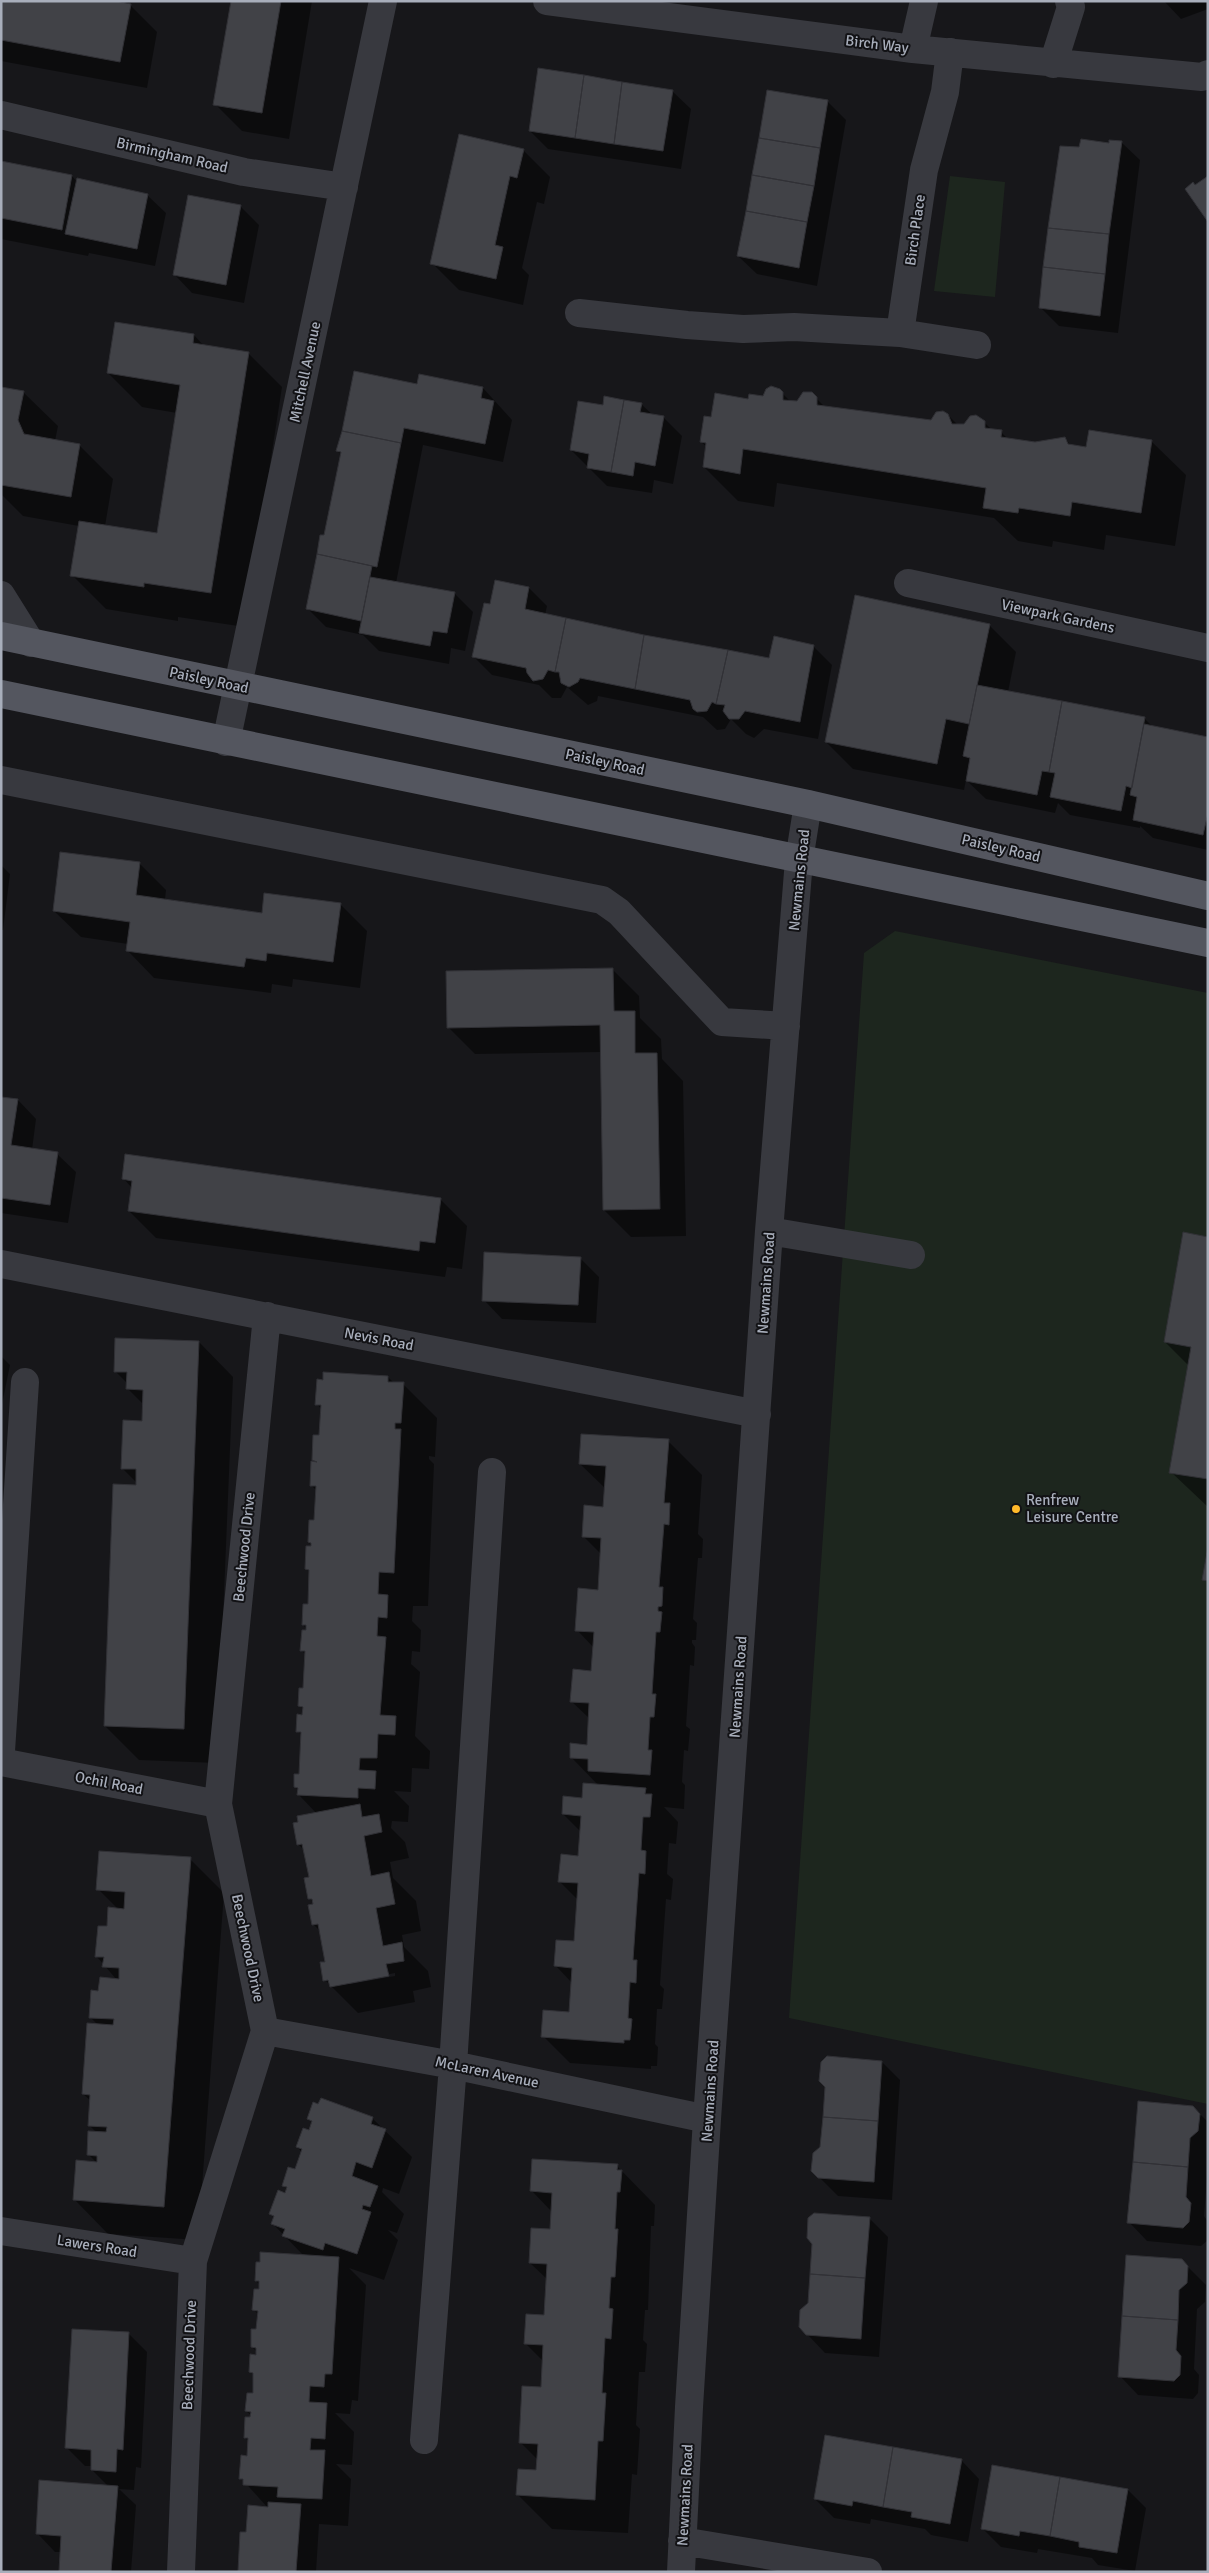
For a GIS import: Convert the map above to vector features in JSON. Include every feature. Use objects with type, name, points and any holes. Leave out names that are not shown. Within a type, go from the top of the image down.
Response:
[{"type":"main road","name":"Paisley Road","points":[[1,636],[808,804],[1208,896]]},
{"type":"main road","points":[[1,694],[226,742],[1208,943]]},
{"type":"street","name":"Mitchell Avenue","points":[[226,742],[383,1]]},
{"type":"street","name":"Birch Way","points":[[547,1],[913,49],[1053,64],[1206,77]]},
{"type":"street","points":[[913,49],[924,1]]},
{"type":"street","points":[[1053,64],[1071,8],[1069,1]]},
{"type":"street","name":"Birch Place","points":[[900,333],[924,170],[945,92],[950,52]]},
{"type":"street","name":"Birmingham Road","points":[[1,115],[244,172],[344,187]]},
{"type":"street","points":[[580,313],[687,325],[743,328],[794,327],[900,333],[977,345]]},
{"type":"street","name":"Viewpark Gardens","points":[[908,583],[1208,648]]},
{"type":"street","points":[[1,595],[31,643]]},
{"type":"street","points":[[1,780],[602,900],[619,912],[722,1022],[786,1026]]},
{"type":"street","name":"Newmains Road","points":[[682,2572],[682,2541],[707,2119],[769,1232],[799,860],[808,804]]},
{"type":"street","points":[[769,1232],[911,1255]]},
{"type":"street","name":"Nevis Road","points":[[1,1264],[757,1414]]},
{"type":"street","name":"Beechwood Drive","points":[[181,2572],[193,2261],[265,2031],[218,1804],[267,1316]]},
{"type":"street","points":[[1,1751],[26,1382]]},
{"type":"street","points":[[424,2440],[453,2065],[492,1472]]},
{"type":"street","name":"Ochil Road","points":[[1,1762],[218,1804]]},
{"type":"street","name":"McLaren Avenue","points":[[265,2031],[453,2065],[707,2119]]},
{"type":"street","name":"Lawers Road","points":[[1,2231],[193,2261]]},
{"type":"street","points":[[682,2541],[868,2572]]},
{"type":"shaded area","points":[[950,176],[1005,182],[995,297],[934,291]]},
{"type":"shaded area","name":"Renfrew Leisure Centre","points":[[895,931],[1208,993],[1208,2104],[789,2018],[864,953]]},
{"type":"building","points":[[1,1],[116,1],[131,4],[120,62],[1,40]]},
{"type":"building","points":[[231,1],[281,1],[262,113],[213,105]]},
{"type":"building","points":[[538,68],[584,75],[575,138],[529,131]]},
{"type":"building","points":[[584,75],[622,82],[614,144],[575,138]]},
{"type":"building","points":[[622,82],[673,90],[663,151],[614,144]]},
{"type":"building","points":[[767,90],[828,100],[820,148],[759,138]]},
{"type":"building","points":[[459,134],[524,149],[517,178],[510,176],[495,245],[503,247],[496,279],[430,264]]},
{"type":"building","points":[[759,138],[820,148],[814,186],[752,175]]},
{"type":"building","points":[[1081,139],[1109,143],[1109,140],[1122,141],[1109,234],[1048,228],[1060,146],[1079,147]]},
{"type":"building","points":[[1,161],[72,175],[62,230],[1,218]]},
{"type":"building","points":[[752,175],[814,186],[807,222],[746,211]]},
{"type":"building","points":[[1208,176],[1208,222],[1185,189],[1193,182],[1195,185]]},
{"type":"building","points":[[77,178],[148,194],[137,249],[65,234]]},
{"type":"building","points":[[188,195],[241,205],[226,285],[173,275]]},
{"type":"building","points":[[746,211],[807,222],[799,268],[737,256]]},
{"type":"building","points":[[1048,228],[1109,234],[1105,274],[1043,267]]},
{"type":"building","points":[[1043,267],[1105,274],[1100,316],[1039,308]]},
{"type":"building","points":[[115,322],[194,334],[193,343],[249,352],[211,593],[144,583],[144,587],[70,576],[79,521],[157,533],[180,385],[107,373]]},
{"type":"building","points":[[354,371],[417,384],[419,374],[483,387],[481,398],[494,401],[485,444],[404,428],[401,443],[342,431]]},
{"type":"building","points":[[771,386],[783,392],[783,400],[797,401],[803,392],[812,392],[817,397],[817,405],[931,420],[936,412],[943,411],[948,414],[952,424],[964,424],[970,416],[976,415],[985,421],[985,428],[1002,430],[1001,437],[1035,442],[1065,437],[1068,444],[1086,447],[1089,430],[1152,440],[1141,513],[1072,502],[1070,516],[1019,508],[1018,513],[983,508],[986,488],[743,449],[740,474],[703,467],[706,443],[700,442],[704,416],[711,417],[715,393],[748,399],[749,394],[763,396],[766,389]]},
{"type":"building","points":[[1,387],[24,391],[18,420],[24,434],[80,444],[71,497],[1,485]]},
{"type":"building","points":[[604,396],[624,400],[611,472],[587,468],[589,454],[570,450],[578,401],[603,405]]},
{"type":"building","points":[[624,400],[642,403],[640,412],[664,416],[655,466],[635,462],[633,476],[611,472]]},
{"type":"building","points":[[342,431],[401,443],[377,567],[317,554],[320,535],[324,535],[341,452],[336,451]]},
{"type":"building","points":[[317,554],[372,566],[361,621],[306,609]]},
{"type":"building","points":[[370,577],[455,592],[447,633],[433,631],[430,646],[359,633]]},
{"type":"building","points":[[495,580],[529,587],[525,609],[566,618],[555,672],[548,670],[543,679],[533,681],[526,668],[472,657],[484,603],[490,604]]},
{"type":"building","points":[[855,595],[990,624],[969,724],[946,719],[937,764],[825,742]]},
{"type":"building","points":[[566,618],[644,635],[635,689],[580,678],[578,682],[569,687],[561,683],[559,672],[555,672]]},
{"type":"building","points":[[644,635],[728,650],[716,704],[712,702],[707,711],[697,712],[693,709],[690,700],[635,689]]},
{"type":"building","points":[[774,636],[814,645],[800,722],[745,711],[739,719],[729,719],[723,711],[725,705],[716,704],[728,650],[769,658]]},
{"type":"building","points":[[977,685],[1062,701],[1049,772],[1042,771],[1037,795],[966,781],[970,758],[963,756]]},
{"type":"building","points":[[1062,701],[1145,717],[1132,788],[1126,786],[1121,811],[1050,797],[1055,773],[1049,772]]},
{"type":"building","points":[[1144,724],[1208,737],[1208,813],[1203,835],[1133,820],[1137,797],[1130,795]]},
{"type":"building","points":[[60,852],[140,862],[136,895],[262,913],[264,893],[341,903],[333,962],[267,953],[266,961],[246,958],[244,967],[126,951],[130,922],[53,911]]},
{"type":"building","points":[[613,968],[614,1011],[635,1011],[635,1053],[657,1053],[660,1209],[603,1210],[600,1025],[447,1028],[446,971]]},
{"type":"building","points":[[1,1097],[18,1099],[11,1145],[58,1152],[50,1205],[1,1198]]},
{"type":"building","points":[[125,1154],[441,1198],[435,1243],[420,1241],[419,1251],[128,1211],[132,1181],[122,1179]]},
{"type":"building","points":[[1183,1232],[1208,1237],[1208,1479],[1169,1473],[1191,1347],[1164,1342]]},
{"type":"building","points":[[484,1252],[581,1257],[578,1305],[482,1301]]},
{"type":"building","points":[[115,1338],[199,1341],[184,1729],[104,1726],[113,1484],[136,1485],[136,1469],[121,1469],[123,1420],[142,1421],[143,1390],[126,1389],[127,1372],[114,1372]]},
{"type":"building","points":[[323,1372],[388,1376],[388,1382],[404,1382],[401,1423],[395,1423],[395,1429],[401,1429],[394,1573],[379,1572],[378,1594],[388,1595],[387,1618],[378,1617],[377,1636],[386,1637],[380,1715],[396,1716],[395,1735],[378,1734],[377,1758],[360,1758],[359,1770],[376,1771],[375,1789],[358,1788],[358,1798],[297,1795],[298,1788],[294,1787],[294,1774],[299,1774],[301,1732],[296,1732],[297,1714],[302,1715],[303,1707],[298,1706],[299,1688],[303,1688],[305,1651],[300,1651],[302,1630],[306,1630],[306,1625],[302,1625],[303,1604],[308,1604],[309,1570],[305,1569],[306,1546],[311,1546],[311,1543],[308,1542],[309,1520],[314,1520],[316,1486],[310,1486],[311,1461],[317,1462],[312,1460],[313,1435],[319,1435],[321,1405],[315,1405],[317,1379],[323,1380]]},
{"type":"building","points":[[581,1434],[669,1439],[664,1503],[670,1503],[669,1525],[664,1524],[659,1587],[663,1587],[662,1606],[658,1607],[658,1611],[662,1612],[660,1632],[656,1632],[652,1694],[656,1694],[654,1717],[650,1717],[648,1750],[652,1750],[650,1775],[588,1771],[588,1759],[570,1758],[570,1743],[587,1745],[589,1703],[570,1702],[573,1669],[591,1671],[594,1632],[575,1631],[578,1588],[598,1590],[601,1538],[582,1537],[584,1505],[603,1507],[606,1466],[579,1464]]},
{"type":"building","points":[[1208,1547],[1208,1581],[1202,1580]]},
{"type":"building","points":[[583,1783],[646,1788],[645,1794],[652,1794],[650,1817],[643,1817],[641,1850],[646,1851],[645,1874],[639,1873],[633,1960],[637,1960],[636,1983],[630,1982],[628,2018],[632,2019],[630,2040],[624,2040],[624,2043],[541,2037],[543,2010],[569,2012],[572,1968],[554,1966],[556,1940],[574,1941],[578,1883],[558,1882],[561,1854],[578,1856],[581,1816],[562,1814],[563,1796],[582,1798]]},
{"type":"building","points":[[360,1804],[362,1817],[379,1814],[382,1832],[364,1836],[371,1876],[389,1872],[395,1904],[376,1908],[383,1946],[402,1942],[404,1961],[386,1964],[389,1976],[330,1987],[328,1980],[323,1981],[320,1962],[325,1962],[318,1924],[312,1925],[308,1905],[313,1904],[312,1899],[308,1899],[304,1878],[309,1877],[302,1844],[297,1845],[293,1823],[298,1822],[297,1816]]},
{"type":"building","points":[[99,1851],[191,1857],[164,2207],[73,2200],[76,2160],[97,2162],[97,2156],[87,2155],[88,2131],[106,2132],[107,2127],[88,2126],[90,2095],[82,2094],[87,2023],[113,2025],[114,2019],[89,2018],[91,1990],[98,1991],[100,1977],[119,1979],[119,1968],[102,1967],[104,1957],[95,1957],[98,1926],[107,1926],[108,1907],[124,1909],[125,1892],[96,1890]]},
{"type":"building","points":[[827,2056],[882,2061],[878,2121],[823,2117],[825,2087],[819,2081],[821,2062]]},
{"type":"building","points":[[321,2098],[373,2117],[371,2124],[386,2129],[372,2168],[356,2162],[352,2176],[378,2186],[370,2207],[363,2205],[362,2209],[371,2212],[357,2254],[325,2243],[323,2250],[282,2236],[285,2229],[271,2224],[274,2216],[269,2214],[278,2190],[285,2193],[287,2187],[282,2186],[288,2167],[295,2169],[302,2149],[296,2147],[303,2128],[309,2130],[312,2121],[307,2119],[313,2102],[318,2104]]},
{"type":"building","points":[[1138,2101],[1193,2106],[1200,2114],[1198,2131],[1190,2138],[1188,2167],[1133,2162]]},
{"type":"building","points":[[823,2117],[878,2121],[874,2182],[818,2178],[811,2171],[813,2153],[820,2147]]},
{"type":"building","points":[[532,2159],[618,2164],[617,2170],[622,2170],[620,2192],[617,2192],[615,2229],[618,2229],[615,2277],[611,2277],[609,2308],[613,2309],[611,2339],[605,2338],[602,2393],[606,2393],[603,2441],[598,2441],[595,2500],[516,2495],[518,2469],[536,2470],[538,2444],[519,2443],[522,2386],[541,2387],[543,2345],[524,2344],[526,2314],[544,2315],[547,2264],[529,2263],[531,2228],[550,2229],[552,2193],[530,2191]]},
{"type":"building","points":[[1133,2162],[1188,2167],[1186,2197],[1191,2203],[1189,2222],[1183,2228],[1127,2223]]},
{"type":"building","points":[[814,2213],[870,2217],[865,2278],[810,2274],[812,2244],[807,2238],[808,2218]]},
{"type":"building","points":[[260,2252],[339,2257],[332,2374],[325,2374],[324,2387],[310,2386],[309,2402],[327,2403],[325,2439],[311,2438],[310,2450],[325,2450],[322,2499],[277,2497],[278,2487],[243,2485],[243,2479],[239,2479],[241,2455],[247,2456],[248,2438],[244,2438],[245,2417],[250,2417],[251,2412],[245,2411],[247,2393],[253,2393],[253,2373],[249,2372],[250,2354],[256,2355],[256,2348],[251,2347],[251,2329],[256,2329],[258,2311],[252,2310],[254,2289],[259,2289],[259,2281],[255,2281],[256,2262],[260,2262]]},
{"type":"building","points":[[1126,2255],[1182,2259],[1188,2266],[1187,2283],[1179,2290],[1178,2320],[1122,2316]]},
{"type":"building","points":[[810,2274],[865,2278],[861,2339],[806,2335],[799,2327],[800,2310],[808,2303]]},
{"type":"building","points":[[1122,2316],[1178,2320],[1176,2350],[1181,2356],[1180,2375],[1174,2381],[1118,2377]]},
{"type":"building","points":[[72,2329],[129,2332],[123,2450],[117,2449],[116,2472],[91,2470],[91,2450],[65,2448]]},
{"type":"building","points":[[825,2435],[893,2447],[883,2507],[853,2501],[852,2506],[814,2499]]},
{"type":"building","points":[[893,2447],[962,2459],[950,2524],[911,2517],[912,2512],[883,2507]]},
{"type":"building","points":[[992,2465],[1060,2477],[1050,2536],[1020,2531],[1019,2536],[981,2529]]},
{"type":"building","points":[[1060,2477],[1128,2489],[1117,2553],[1079,2547],[1079,2542],[1050,2536]]},
{"type":"building","points":[[39,2480],[118,2486],[111,2572],[59,2571],[61,2536],[36,2534]]},
{"type":"building","points":[[268,2502],[301,2504],[296,2572],[238,2571],[240,2532],[246,2532],[248,2505],[268,2507]]},
{"type":"place","name":"Renfrew Leisure Centre","points":[[1016,1509]]}]
